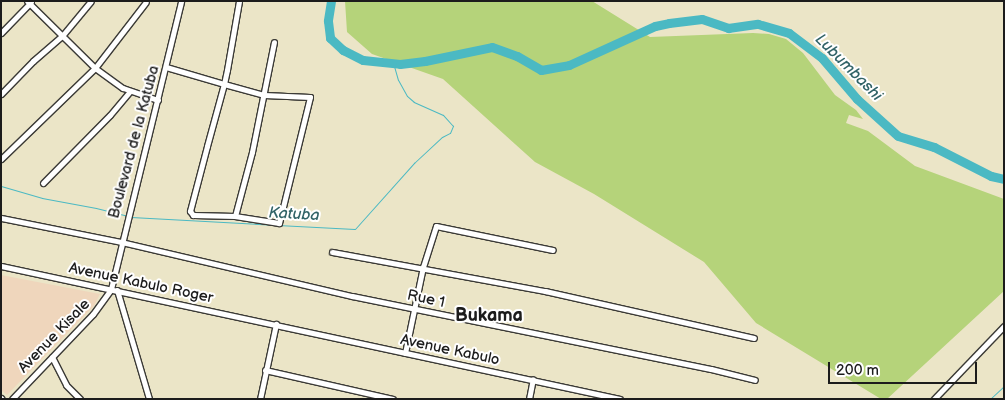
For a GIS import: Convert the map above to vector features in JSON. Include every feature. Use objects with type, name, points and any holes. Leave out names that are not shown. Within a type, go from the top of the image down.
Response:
[{"type":"street","points":[[1,94],[32,61],[62,36],[91,1]]},
{"type":"street","name":"Boulevard de la Katuba","points":[[111,289],[127,216],[158,100],[181,1]]},
{"type":"street","points":[[166,67],[224,84],[264,95],[310,97],[279,223],[235,216],[193,215],[191,213],[224,84],[239,1]]},
{"type":"street","points":[[1,33],[30,2],[96,68],[130,91],[158,100]]},
{"type":"street","points":[[1,159],[96,68],[146,2]]},
{"type":"street","points":[[235,216],[264,95],[274,42]]},
{"type":"street","points":[[43,183],[110,116],[130,91]]},
{"type":"street","name":"Rue 1","points":[[1,218],[121,242],[300,285],[756,380]]},
{"type":"street","points":[[405,353],[423,267],[436,226],[553,250]]},
{"type":"street","points":[[332,252],[423,267],[545,291],[754,338]]},
{"type":"street","name":"Avenue Kabulo Roger","points":[[1,266],[276,324]]},
{"type":"street","name":"Avenue Kisale","points":[[12,399],[99,307],[111,289]]},
{"type":"street","points":[[117,290],[149,399]]},
{"type":"street","points":[[260,399],[276,324]]},
{"type":"street","name":"Avenue Kabulo","points":[[276,324],[620,399]]},
{"type":"street","points":[[934,399],[1004,326]]},
{"type":"street","points":[[52,357],[66,385],[80,399]]},
{"type":"street","points":[[265,370],[393,399]]},
{"type":"street","points":[[529,399],[533,379]]},
{"type":"shaded area","points":[[1,275],[100,294],[94,306],[7,395],[1,390]]},
{"type":"green space","points":[[345,1],[592,1],[650,37],[753,33],[769,34],[786,39],[803,53],[835,95],[856,110],[863,119],[849,115],[846,123],[868,131],[915,166],[1004,199],[1004,291],[887,399],[881,399],[756,323],[704,262],[594,194],[535,162],[443,79],[372,54],[347,32]]},
{"type":"waterway","name":"Lubumbashi","points":[[331,1],[328,21],[330,38],[343,50],[363,60],[400,64],[425,61],[492,47],[517,56],[541,70],[569,65],[655,26],[669,23],[702,19],[728,28],[758,24],[789,33],[822,58],[857,99],[898,136],[934,147],[991,176],[1004,179]]},
{"type":"waterway","name":"Katuba","points":[[131,217],[355,229],[414,163],[442,137],[450,133],[453,126],[443,115],[414,102],[407,96],[398,80],[393,63]]},
{"type":"waterway","name":"Katuba","points":[[1,186],[42,198],[127,216]]},
{"type":"waterway","points":[[990,399],[1004,386]]},
{"type":"district","name":"Bukama","points":[[489,316]]}]
